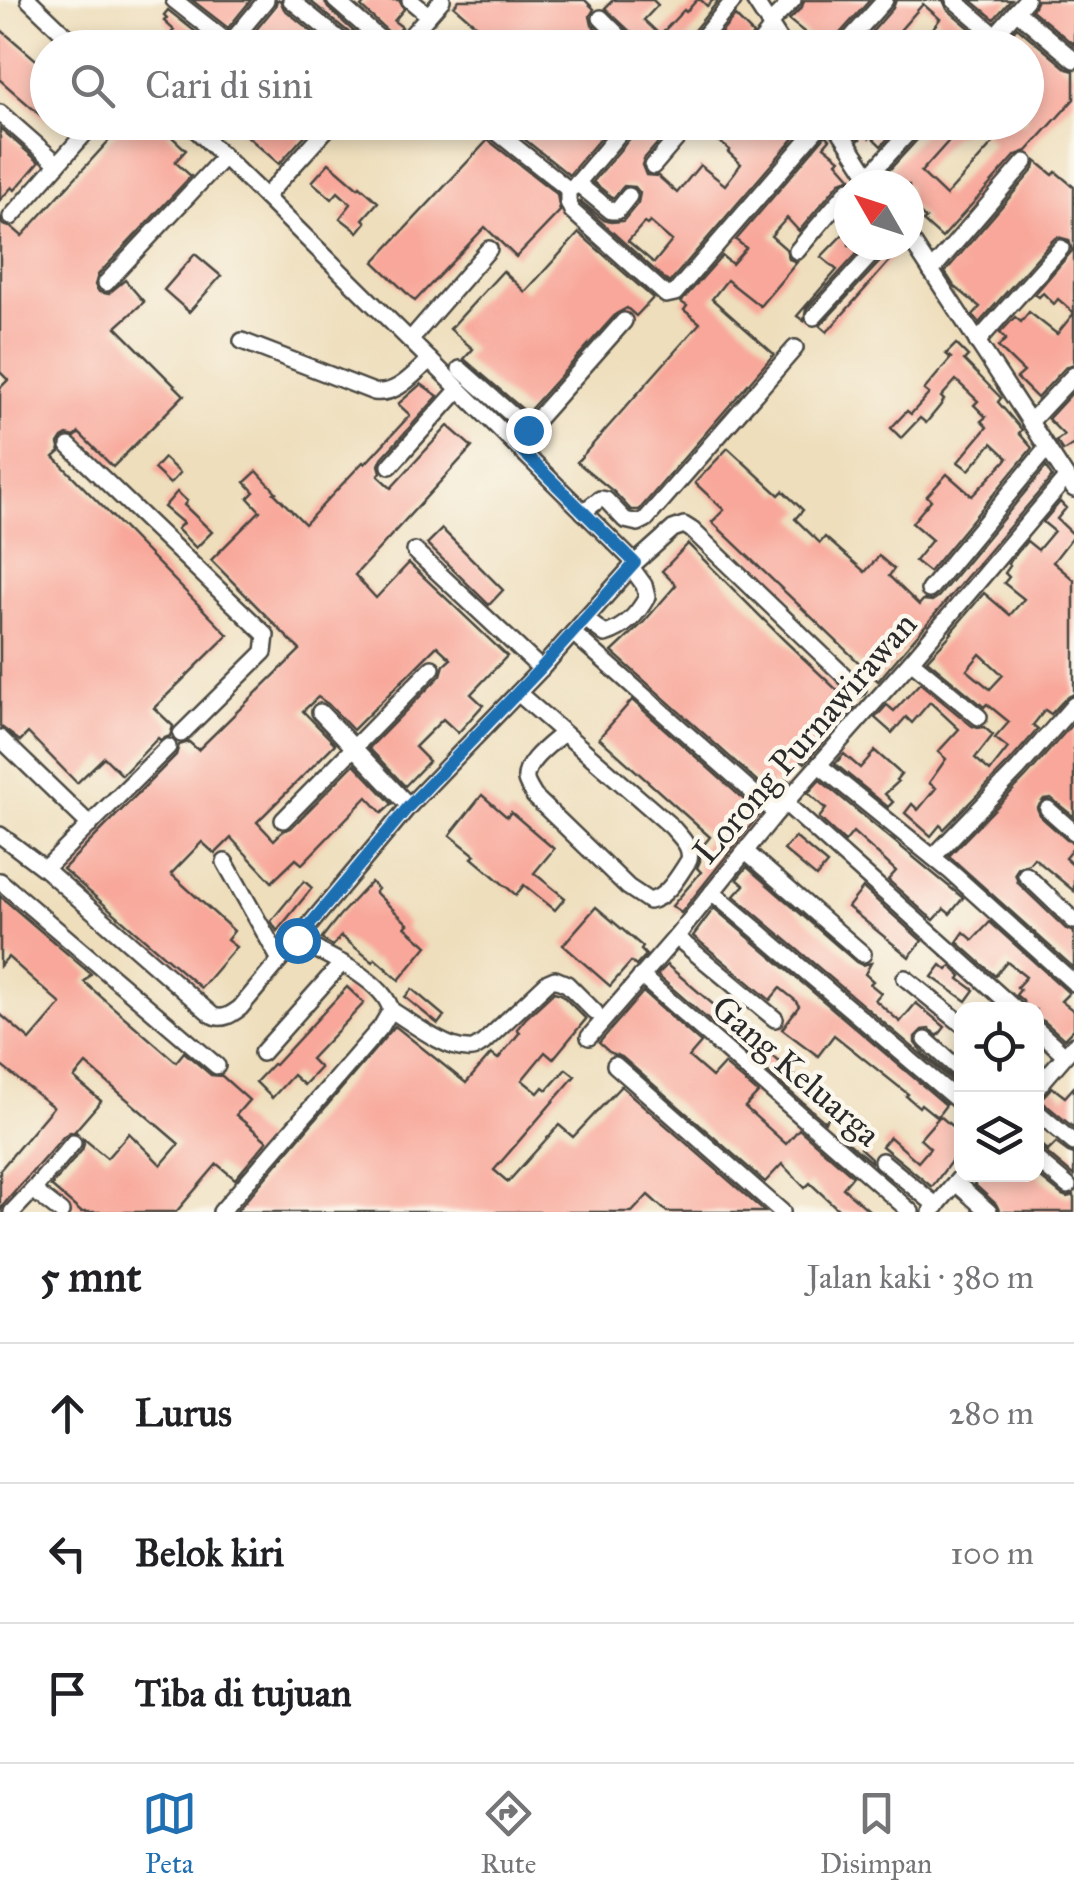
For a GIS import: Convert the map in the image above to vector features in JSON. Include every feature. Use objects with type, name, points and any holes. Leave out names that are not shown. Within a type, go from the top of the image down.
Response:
[{"type":"street","points":[[29,0],[60,30]]},
{"type":"street","points":[[174,0],[212,30]]},
{"type":"street","points":[[241,30],[266,0]]},
{"type":"street","points":[[290,0],[327,30]]},
{"type":"street","points":[[311,17],[325,0]]},
{"type":"street","points":[[335,0],[369,30]]},
{"type":"street","points":[[410,0],[428,15]]},
{"type":"street","points":[[415,30],[442,0]]},
{"type":"street","points":[[709,30],[734,0]]},
{"type":"street","points":[[754,0],[774,30]]},
{"type":"street","points":[[768,30],[793,0]]},
{"type":"street","points":[[858,30],[885,0]]},
{"type":"street","points":[[954,0],[980,30]]},
{"type":"street","points":[[1000,30],[1021,6],[1074,60]]},
{"type":"street","points":[[601,18],[613,30]]},
{"type":"street","points":[[0,113],[30,139]]},
{"type":"street","points":[[31,140],[58,164]]},
{"type":"street","points":[[11,216],[80,140]]},
{"type":"street","points":[[207,140],[633,565],[648,597],[638,614],[624,626],[605,634],[585,620]]},
{"type":"street","points":[[266,197],[317,140]]},
{"type":"street","points":[[509,140],[611,212],[629,196]]},
{"type":"street","points":[[614,140],[572,186],[568,202],[572,211],[666,294],[676,292],[807,140]]},
{"type":"street","points":[[652,166],[674,140]]},
{"type":"street","points":[[846,140],[865,170]]},
{"type":"street","points":[[876,170],[902,140]]},
{"type":"street","points":[[106,283],[224,157]]},
{"type":"street","points":[[931,270],[1025,162]]},
{"type":"street","points":[[797,250],[834,207]]},
{"type":"street","points":[[978,342],[1062,248]]},
{"type":"street","points":[[410,340],[489,249]]},
{"type":"street","points":[[814,317],[866,260]]},
{"type":"street","points":[[924,260],[962,306],[978,342],[1070,483]]},
{"type":"street","points":[[515,444],[624,322]]},
{"type":"street","points":[[242,340],[387,394],[430,360]]},
{"type":"street","points":[[583,512],[600,499],[626,520],[638,523],[646,519],[796,348]]},
{"type":"street","points":[[460,369],[528,430]]},
{"type":"street","points":[[1030,422],[1074,376]]},
{"type":"street","points":[[390,466],[459,389]]},
{"type":"street","points":[[69,446],[266,635],[264,652],[181,734]]},
{"type":"street","points":[[928,590],[1047,448]]},
{"type":"street","name":"Lorong Purnawirawan","points":[[589,1037],[780,808],[1070,483]]},
{"type":"street","points":[[1,838],[45,869],[216,1018],[240,1008],[409,806],[633,565],[674,529],[687,526],[858,689]]},
{"type":"street","points":[[415,551],[541,668]]},
{"type":"street","points":[[572,633],[1006,1002]]},
{"type":"street","points":[[911,661],[979,718]]},
{"type":"street","points":[[283,820],[432,668]]},
{"type":"street","points":[[518,693],[672,827],[686,843],[689,860],[656,900],[649,901],[628,887],[534,796],[526,780],[531,766],[563,733]]},
{"type":"street","points":[[933,858],[1074,705]]},
{"type":"street","points":[[320,712],[409,806]]},
{"type":"street","points":[[0,738],[90,824]]},
{"type":"street","points":[[45,869],[168,747]]},
{"type":"street","points":[[819,765],[933,858],[1074,983]]},
{"type":"street","points":[[1048,809],[1074,832]]},
{"type":"street","points":[[746,852],[863,954]]},
{"type":"street","points":[[225,862],[280,960]]},
{"type":"street","points":[[1026,875],[1074,921]]},
{"type":"street","points":[[0,882],[216,1066]]},
{"type":"street","points":[[712,892],[954,1097]]},
{"type":"street","points":[[676,937],[774,1020]]},
{"type":"street","points":[[221,1212],[381,1027],[391,1010],[382,992],[342,964],[297,940]]},
{"type":"street","points":[[262,1053],[342,964]]},
{"type":"street","name":"Gang Keluarga","points":[[641,976],[910,1212]]},
{"type":"street","points":[[905,978],[954,1018]]},
{"type":"street","points":[[391,1010],[450,1045],[467,1050],[476,1048],[556,979],[567,984],[595,1012]]},
{"type":"street","points":[[1044,1034],[1070,1050],[1044,1078]]},
{"type":"street","points":[[926,1040],[954,1065]]},
{"type":"street","points":[[615,1065],[782,1212]]},
{"type":"street","points":[[1044,1117],[1074,1143]]},
{"type":"street","points":[[12,1212],[73,1142]]},
{"type":"street","points":[[882,1161],[934,1209],[957,1182]]},
{"type":"street","points":[[1044,1166],[1068,1186]]},
{"type":"street","points":[[963,1182],[990,1212]]},
{"type":"street","points":[[33,1190],[62,1212]]},
{"type":"building","points":[[192,0],[251,0],[228,28]]},
{"type":"building","points":[[280,0],[284,9],[310,30],[256,30]]},
{"type":"building","points":[[309,0],[324,0],[352,30],[346,30]]},
{"type":"building","points":[[367,0],[399,0],[404,9],[394,21],[402,27],[386,30],[361,7]]},
{"type":"building","points":[[459,0],[585,0],[594,9],[590,16],[597,30],[479,30],[454,6]]},
{"type":"building","points":[[613,0],[653,0],[658,5],[644,20],[655,30],[628,30],[605,8]]},
{"type":"building","points":[[697,0],[707,6],[719,0],[694,30],[665,30]]},
{"type":"building","points":[[804,0],[870,0],[843,30],[802,30],[789,20]]},
{"type":"building","points":[[896,0],[943,0],[947,9],[972,30],[932,30],[940,19],[923,4],[900,30],[874,30]]},
{"type":"building","points":[[971,0],[1011,0],[994,19]]},
{"type":"building","points":[[1037,0],[1074,0],[1074,45],[1032,10]]},
{"type":"building","points":[[168,10],[193,30],[174,30],[164,21]]},
{"type":"building","points":[[735,16],[749,30],[724,30]]},
{"type":"building","points":[[0,29],[30,55],[30,106],[0,80]]},
{"type":"building","points":[[1044,50],[1074,71],[1074,99],[1044,132]]},
{"type":"building","points":[[0,128],[39,162],[15,190],[12,187],[0,200]]},
{"type":"building","points":[[110,140],[175,140],[186,150],[175,162],[191,176],[98,275],[95,285],[99,292],[108,294],[125,280],[144,302],[116,327],[184,395],[113,467],[79,433],[62,438],[58,444],[60,452],[54,457],[228,635],[154,708],[173,726],[170,736],[158,738],[122,775],[104,757],[77,783],[28,733],[20,741],[0,726],[0,388],[8,380],[0,372],[0,217],[3,225],[22,236]]},
{"type":"building","points":[[252,140],[301,140],[279,164]]},
{"type":"building","points":[[488,140],[557,194],[560,211],[516,257],[485,227],[415,301],[374,262]]},
{"type":"building","points":[[525,140],[599,140],[569,175]]},
{"type":"building","points":[[629,140],[660,140],[642,165],[646,175],[658,176],[677,193],[700,165],[725,185],[741,164],[717,140],[792,140],[669,283],[579,200],[604,220],[623,221],[638,203],[640,193],[635,187],[624,186],[613,198],[593,182]],"holes":[[[650,222],[672,241],[654,263],[628,241],[644,223]]]},
{"type":"building","points":[[822,140],[829,140],[824,146],[840,159],[837,162],[844,170],[834,170],[834,189],[799,231],[787,218],[771,236],[786,249],[789,259],[797,262],[760,306],[727,280],[712,299],[774,354],[639,510],[631,510],[577,462],[700,323],[684,310],[687,306],[681,302],[722,256],[732,264],[746,248],[736,240]]},
{"type":"building","points":[[917,140],[950,140],[923,170],[889,170]]},
{"type":"building","points":[[990,140],[1037,140],[1027,151],[1016,155],[942,238],[924,222],[924,175],[946,196],[993,143]]},
{"type":"building","points":[[1036,161],[1074,187],[1074,313],[1058,299],[1054,304],[1043,293],[1039,297],[1035,294],[1072,251],[1069,240],[1058,237],[979,323],[973,315],[980,307],[954,286],[945,272],[1034,169]]},
{"type":"building","points":[[329,163],[378,202],[363,219],[366,222],[358,232],[340,218],[351,204],[338,192],[332,199],[312,182]]},
{"type":"building","points":[[579,233],[653,298],[636,316],[627,308],[616,314],[527,413],[464,359],[473,349],[450,329],[503,271],[525,292]]},
{"type":"building","points":[[834,244],[834,260],[851,260],[806,309],[804,321],[797,316],[837,270],[821,257]]},
{"type":"building","points":[[195,254],[221,276],[189,312],[164,290]]},
{"type":"building","points":[[881,260],[891,260],[827,332],[820,326]]},
{"type":"building","points":[[1029,312],[1057,334],[1074,313],[1074,364],[1066,367],[1037,398],[1017,378],[1024,372],[998,347],[1006,339],[1000,333],[1015,317],[1021,322]]},
{"type":"building","points":[[956,344],[968,356],[964,360],[1001,398],[998,402],[1032,448],[929,572],[915,561],[932,540],[912,523],[931,500],[927,496],[947,474],[972,496],[1008,458],[992,443],[969,470],[958,462],[987,427],[981,421],[986,417],[974,405],[978,401],[956,380],[926,423],[920,418],[901,438],[891,428],[929,394],[924,390],[951,358],[946,354]]},
{"type":"building","points":[[421,384],[438,396],[382,458],[378,476],[391,488],[448,426],[472,447],[355,575],[376,598],[409,563],[507,656],[471,694],[483,705],[458,733],[443,719],[415,747],[429,761],[405,786],[369,748],[441,675],[451,659],[437,646],[353,730],[318,697],[303,711],[335,744],[257,822],[274,840],[291,828],[354,764],[392,804],[382,813],[367,797],[302,864],[296,859],[272,882],[231,838],[215,854],[202,842],[171,874],[234,931],[227,940],[236,947],[201,988],[63,869],[176,755],[179,745],[189,742],[198,750],[300,650],[211,560],[260,511],[248,498],[254,492],[245,482],[257,471],[305,524],[410,415],[398,404]]},
{"type":"building","points":[[1074,391],[1074,444],[1063,451],[1056,441],[1064,435],[1048,419]]},
{"type":"building","points":[[728,448],[779,495],[783,491],[803,510],[795,519],[820,543],[825,537],[865,572],[879,556],[894,569],[889,576],[919,605],[923,600],[938,597],[1046,467],[1052,477],[878,681],[712,522],[724,510],[695,483]]},
{"type":"building","points":[[164,458],[180,473],[170,484],[154,469]]},
{"type":"building","points":[[177,492],[187,501],[184,505],[212,532],[196,548],[177,529],[183,523],[164,507]]},
{"type":"building","points":[[1060,502],[1066,508],[1057,519],[1074,535],[1053,562],[1074,580],[1074,694],[1051,714],[1045,710],[1033,725],[1038,729],[1010,761],[944,829],[940,825],[931,836],[905,813],[912,804],[918,810],[936,788],[929,783],[946,759],[938,752],[959,729],[930,702],[912,723],[906,717],[892,733],[875,718],[887,705],[894,711],[920,683],[972,726],[984,727],[993,735],[975,758],[990,771],[1008,748],[995,738],[1009,722],[987,704],[984,707],[927,660],[984,593],[1010,615],[1024,599],[1004,583],[1009,577],[1005,573],[1027,541],[1038,550],[1054,531],[1043,522]],"holes":[[[980,654],[1003,675],[990,689],[967,670]]]},
{"type":"building","points":[[442,529],[503,590],[489,605],[427,544]]},
{"type":"building","points":[[688,544],[855,707],[805,763],[802,760],[782,789],[773,782],[767,790],[612,652],[676,585],[662,571]]},
{"type":"building","points":[[632,700],[760,814],[681,913],[672,906],[701,872],[697,868],[700,849],[710,837],[599,738]]},
{"type":"building","points":[[1074,722],[1074,817],[1051,798],[1044,799],[1037,808],[1041,817],[1074,843],[1065,858],[1074,866],[1074,891],[1034,858],[1015,873],[1018,883],[1066,929],[1074,932],[1074,968],[949,856]]},
{"type":"building","points":[[875,751],[901,774],[885,794],[893,802],[888,807],[835,764],[844,754],[860,768]]},
{"type":"building","points":[[820,780],[963,898],[950,914],[944,909],[934,920],[888,880],[896,871],[853,832],[845,842],[819,818],[826,809],[808,793]]},
{"type":"building","points":[[482,795],[507,817],[511,812],[554,849],[534,873],[565,898],[555,910],[524,885],[516,895],[450,835]]},
{"type":"building","points":[[795,837],[827,864],[816,877],[784,850]]},
{"type":"building","points":[[747,867],[856,962],[871,963],[865,974],[881,993],[875,1000],[900,1022],[916,1003],[945,1027],[938,1036],[929,1029],[922,1030],[915,1043],[954,1082],[734,896],[744,885],[737,879]]},
{"type":"building","points":[[304,881],[312,888],[277,931],[271,921]]},
{"type":"building","points":[[371,882],[378,889],[375,892],[408,924],[405,927],[427,946],[399,980],[341,936],[333,946],[321,939]]},
{"type":"building","points":[[863,888],[922,941],[909,957],[848,907]]},
{"type":"building","points":[[0,896],[91,974],[84,982],[176,1062],[184,1052],[211,1075],[222,1076],[249,1100],[236,1115],[267,1141],[235,1179],[217,1164],[176,1212],[81,1212],[51,1186],[82,1150],[83,1138],[107,1158],[129,1133],[161,1165],[179,1144],[86,1064],[74,1078],[101,1101],[77,1133],[64,1136],[0,1212],[0,1170],[53,1107],[0,1065],[0,1014],[30,1040],[61,1004],[8,957],[0,966]]},
{"type":"building","points":[[596,907],[643,947],[646,955],[636,966],[631,962],[610,986],[563,945]]},
{"type":"building","points":[[714,908],[946,1105],[937,1117],[921,1104],[919,1107],[834,1035],[818,1056],[782,1029],[799,1006],[795,1000],[780,988],[770,1000],[693,936]]},
{"type":"building","points":[[990,922],[1069,993],[1061,1001],[1074,1011],[1074,1029],[1064,1039],[1044,1021],[1044,1002],[1023,1002],[1016,995],[1020,990],[1017,987],[1026,977],[1007,962],[995,976],[957,942],[964,932],[973,940]]},
{"type":"building","points":[[667,965],[722,1012],[713,1024],[657,975]]},
{"type":"building","points":[[941,965],[947,970],[951,966],[961,976],[959,979],[974,990],[966,1001],[932,977]]},
{"type":"building","points":[[347,987],[364,1003],[311,1059],[320,1068],[304,1085],[293,1075],[272,1098],[256,1082]]},
{"type":"building","points":[[412,989],[444,1016],[438,1024],[405,997]]},
{"type":"building","points":[[554,992],[586,1019],[553,1059],[545,1052],[522,1080],[538,1093],[543,1087],[547,1090],[566,1069],[575,1076],[494,1170],[508,1182],[559,1125],[573,1137],[621,1086],[765,1212],[667,1212],[648,1195],[632,1212],[236,1212],[395,1026],[466,1083],[491,1054],[498,1059],[526,1018]]},
{"type":"building","points":[[643,992],[701,1043],[689,1057],[712,1077],[724,1064],[758,1093],[745,1107],[786,1144],[799,1129],[853,1176],[843,1188],[871,1212],[841,1212],[810,1183],[805,1188],[782,1164],[765,1182],[622,1057],[599,1043]]},
{"type":"building","points":[[739,1022],[800,1080],[837,1106],[825,1122],[727,1037]]},
{"type":"building","points":[[1052,1087],[1065,1097],[1074,1087],[1074,1128],[1044,1103],[1044,1096]]},
{"type":"building","points":[[940,1116],[954,1128],[954,1157],[932,1187],[882,1146],[890,1137],[918,1162],[930,1148],[920,1139]]},
{"type":"building","points":[[846,1124],[865,1142],[860,1148],[871,1162],[838,1134]]},
{"type":"building","points":[[1056,1143],[1074,1154],[1074,1176],[1044,1148],[1048,1151]]},
{"type":"building","points":[[1044,1180],[1062,1195],[1074,1195],[1074,1212],[1000,1212],[974,1184]]},
{"type":"route","points":[[297,940],[409,806],[635,563],[515,444],[528,430]]}]
